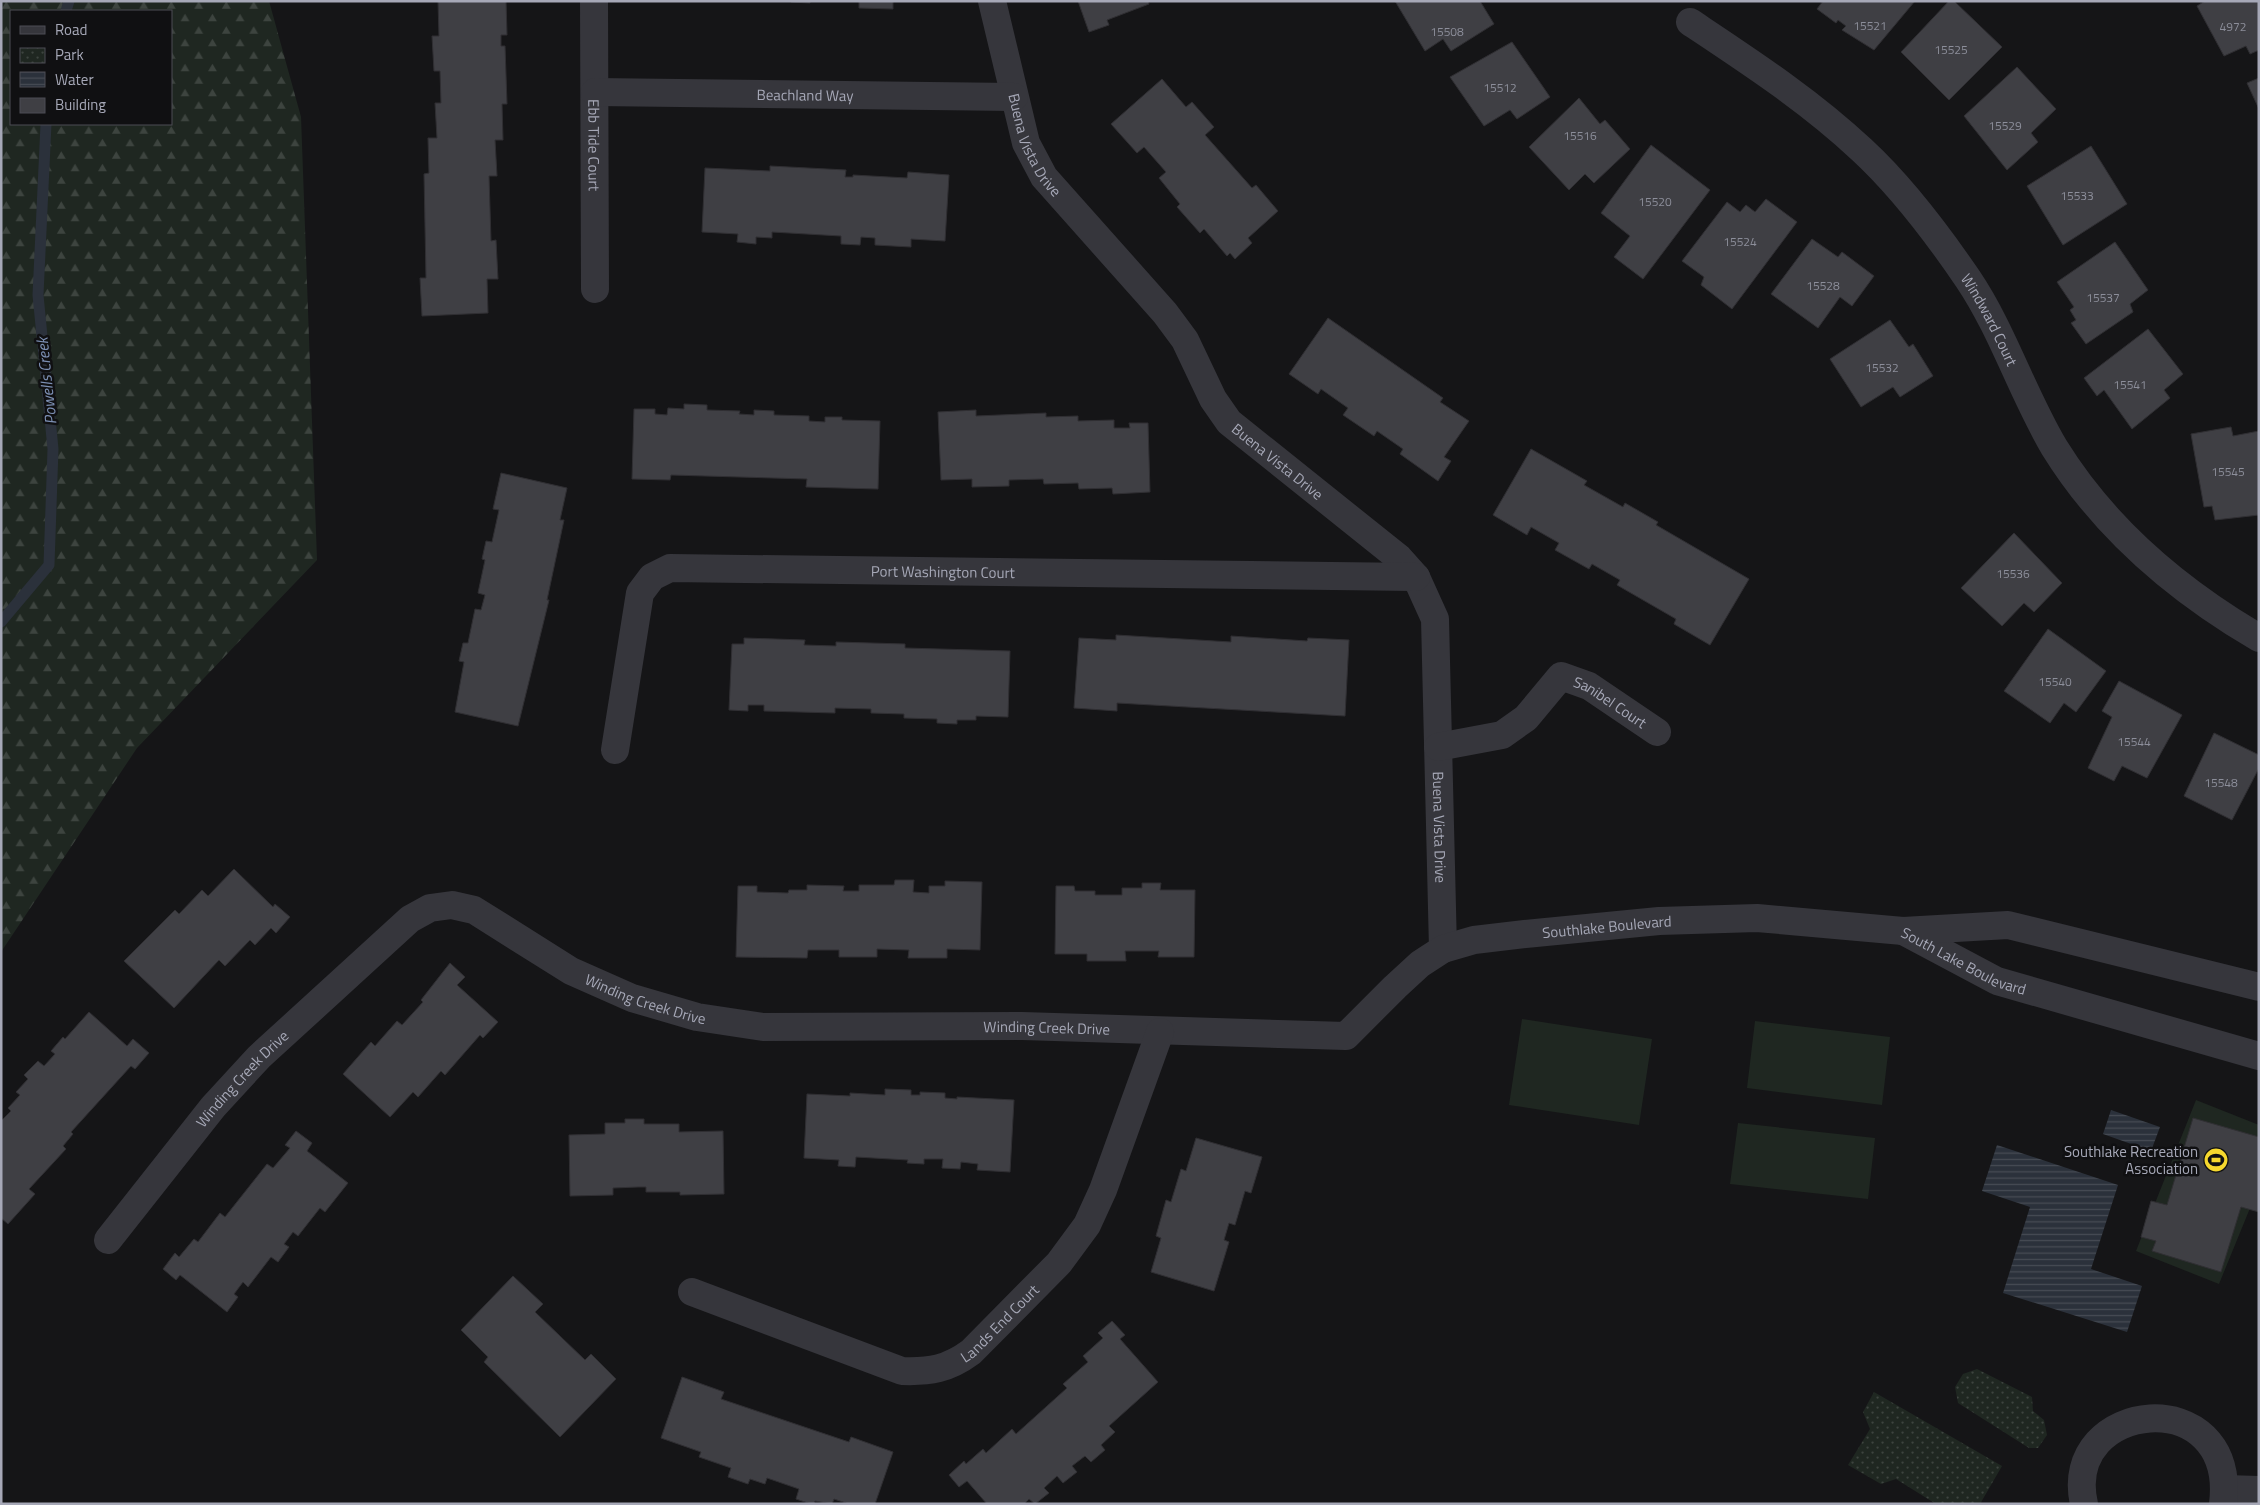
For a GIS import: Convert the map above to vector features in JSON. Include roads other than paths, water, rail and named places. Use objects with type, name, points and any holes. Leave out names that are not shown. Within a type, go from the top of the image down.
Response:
[{"type":"street","name":"Ebb Tide Court","points":[[594,1],[595,289]]},
{"type":"street","name":"Buena Vista Drive","points":[[992,1],[1026,143],[1044,178],[1165,313],[1185,340],[1213,399],[1229,422],[1400,558],[1416,577],[1436,619],[1444,949]]},
{"type":"street","name":"Windward Court","points":[[1690,22],[1777,80],[1863,150],[1919,212],[1969,280],[2054,446],[2091,501],[2141,553],[2196,599],[2259,638]]},
{"type":"street","name":"Beachland Way","points":[[595,92],[1014,98]]},
{"type":"street","name":"Port Washington Court","points":[[615,750],[640,593],[652,577],[670,568],[1416,577]]},
{"type":"street","name":"Sanibel Court","points":[[1438,746],[1502,735],[1526,718],[1561,676],[1589,686],[1657,732]]},
{"type":"street","name":"Winding Creek Drive","points":[[108,1240],[213,1107],[259,1057],[410,919],[430,908],[452,905],[474,910],[571,971],[632,998],[697,1017],[764,1027],[1022,1026],[1160,1032],[1346,1036]]},
{"type":"street","name":"Southlake Boulevard","points":[[1346,1036],[1394,987],[1420,964],[1444,949],[1474,940],[1659,921],[1757,918],[1902,931]]},
{"type":"street","name":"South Lake Boulevard","points":[[1902,931],[2008,925],[2259,987]]},
{"type":"street","name":"South Lake Boulevard","points":[[1902,931],[1997,980],[2259,1056]]},
{"type":"street","name":"Lands End Court","points":[[692,1292],[902,1371],[929,1372],[958,1361],[971,1352],[1059,1263],[1087,1225],[1103,1190],[1160,1032]]},
{"type":"street","points":[[2084,1504],[2084,1474],[2090,1456],[2100,1440],[2118,1426],[2141,1418],[2166,1417],[2192,1428],[2210,1444],[2223,1468],[2224,1496],[2259,1490]]},
{"type":"water","points":[[2111,1110],[2160,1127],[2151,1151],[2103,1134]]},
{"type":"water","points":[[1997,1145],[2118,1185],[2091,1269],[2142,1286],[2127,1332],[2003,1293],[2030,1207],[1982,1191]]},
{"type":"waterway","name":"Powells Creek","points":[[66,10],[69,1]]},
{"type":"waterway","name":"Powells Creek","points":[[1,622],[49,565],[53,449],[38,295],[46,125]]},
{"type":"place","name":"Southlake Recreation Association","points":[[2216,1160]]}]
